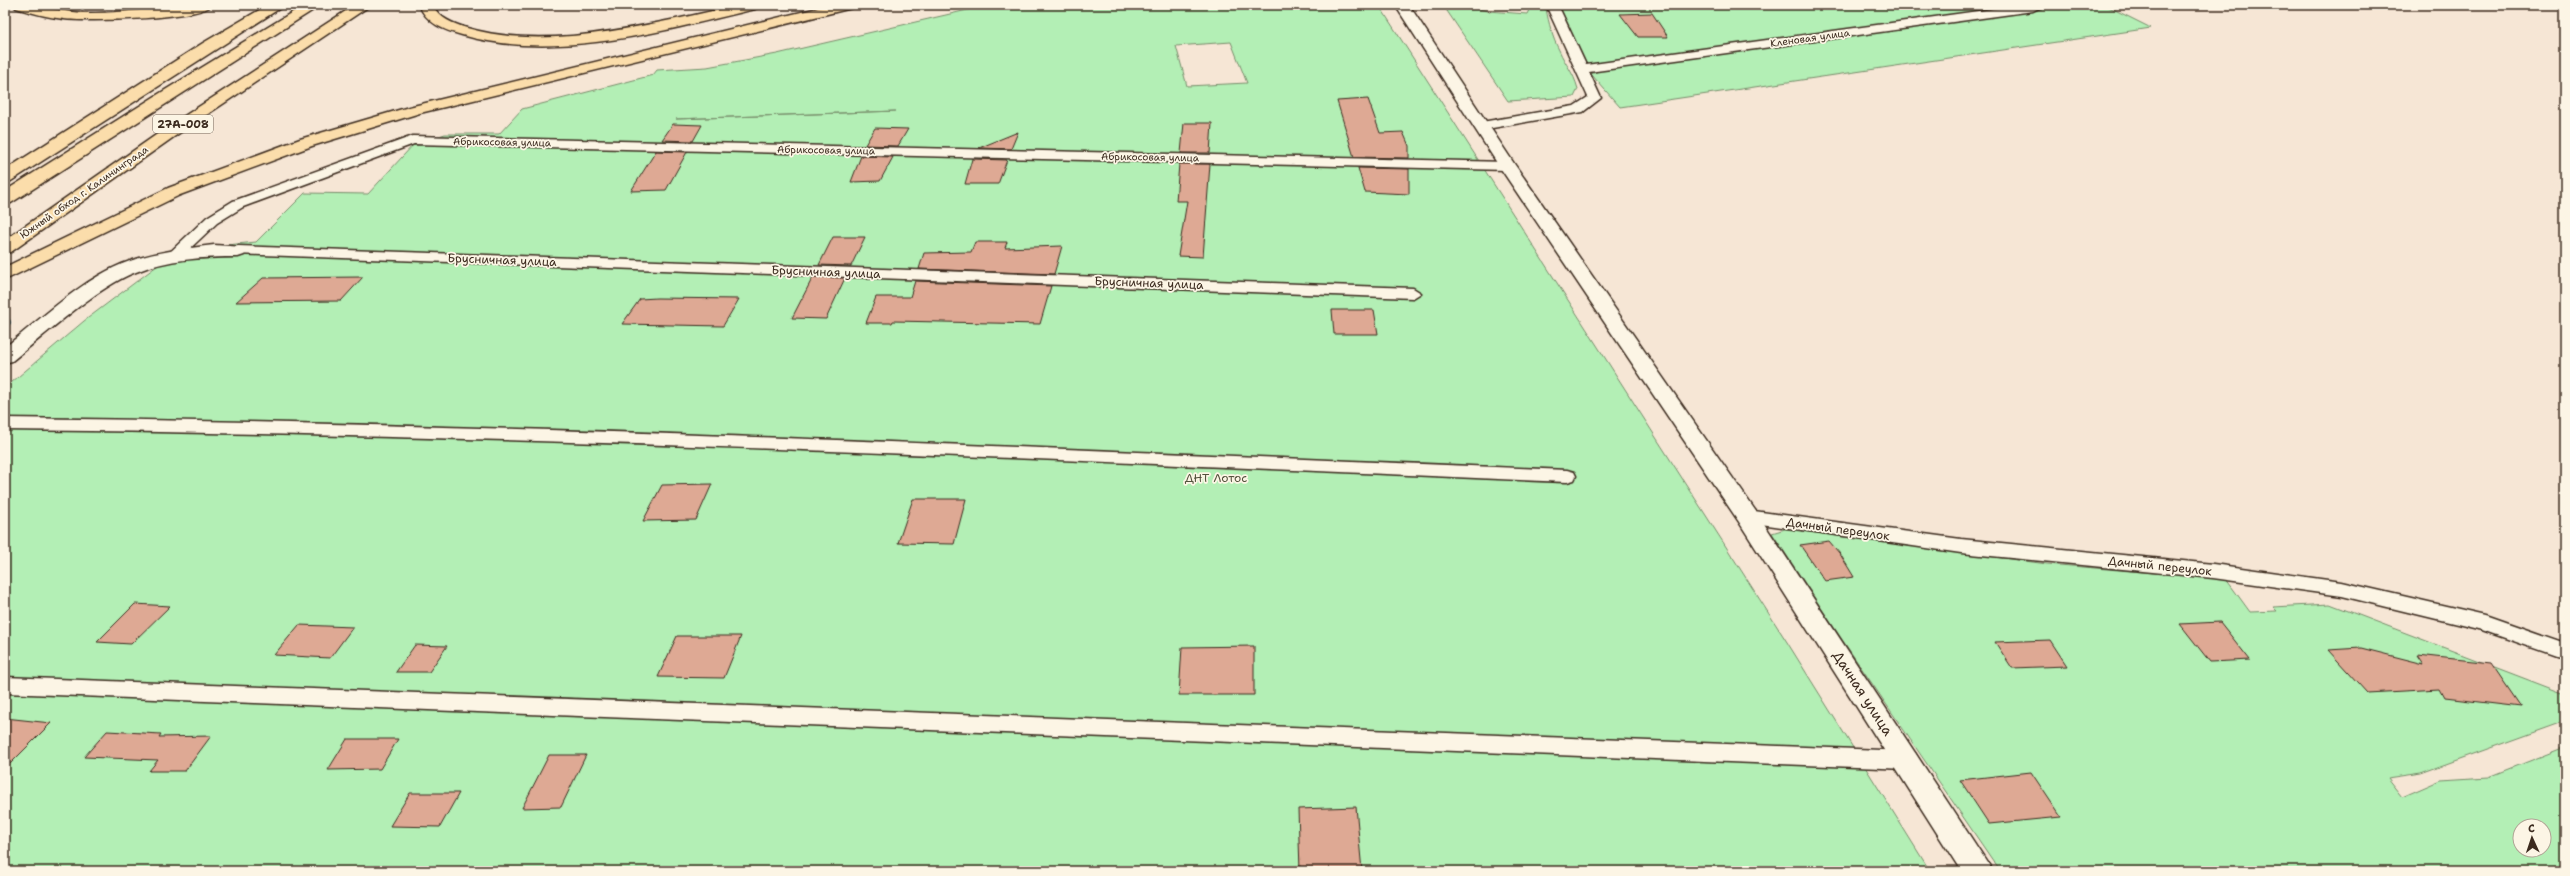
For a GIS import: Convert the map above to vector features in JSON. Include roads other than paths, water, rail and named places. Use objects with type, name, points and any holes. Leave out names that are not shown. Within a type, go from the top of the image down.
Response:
[{"type":"highway","points":[[21,5],[39,11],[86,16],[142,13],[204,5]]},
{"type":"highway","points":[[5,177],[208,46],[278,5]]},
{"type":"highway","name":"27А-008","points":[[5,199],[162,98],[314,5]]},
{"type":"highway","name":"Южный обход г. Калининграда","points":[[5,248],[172,131],[364,5]]},
{"type":"highway","points":[[426,5],[431,16],[458,30],[478,35],[516,40],[606,35],[646,29],[755,5]]},
{"type":"highway","points":[[787,20],[829,5]]},
{"type":"highway","points":[[5,274],[114,218],[199,181],[315,139],[415,110],[847,5]]},
{"type":"street","name":"Дачная улица","points":[[1402,5],[1507,166],[1747,516],[1978,871]]},
{"type":"street","points":[[5,357],[110,278],[128,268],[175,255],[238,251]]},
{"type":"lane","points":[[1481,126],[1578,109],[1595,98],[1580,69],[1552,5]]},
{"type":"lane","name":"Кленовая улица","points":[[1580,69],[2033,8],[2028,5]]},
{"type":"lane","name":"Абрикосовая улица","points":[[175,255],[212,220],[238,204],[413,140],[1507,166]]},
{"type":"lane","name":"Брусничная улица","points":[[238,251],[1413,293]]},
{"type":"lane","points":[[5,424],[267,426],[966,450],[1567,476]]},
{"type":"lane","name":"Дачный переулок","points":[[1747,516],[1961,546],[2213,571],[2342,589],[2485,622],[2565,650]]},
{"type":"lane","points":[[5,685],[1907,760]]},
{"type":"park label","name":"ДНТ Лотос","points":[[1216,478]]}]
